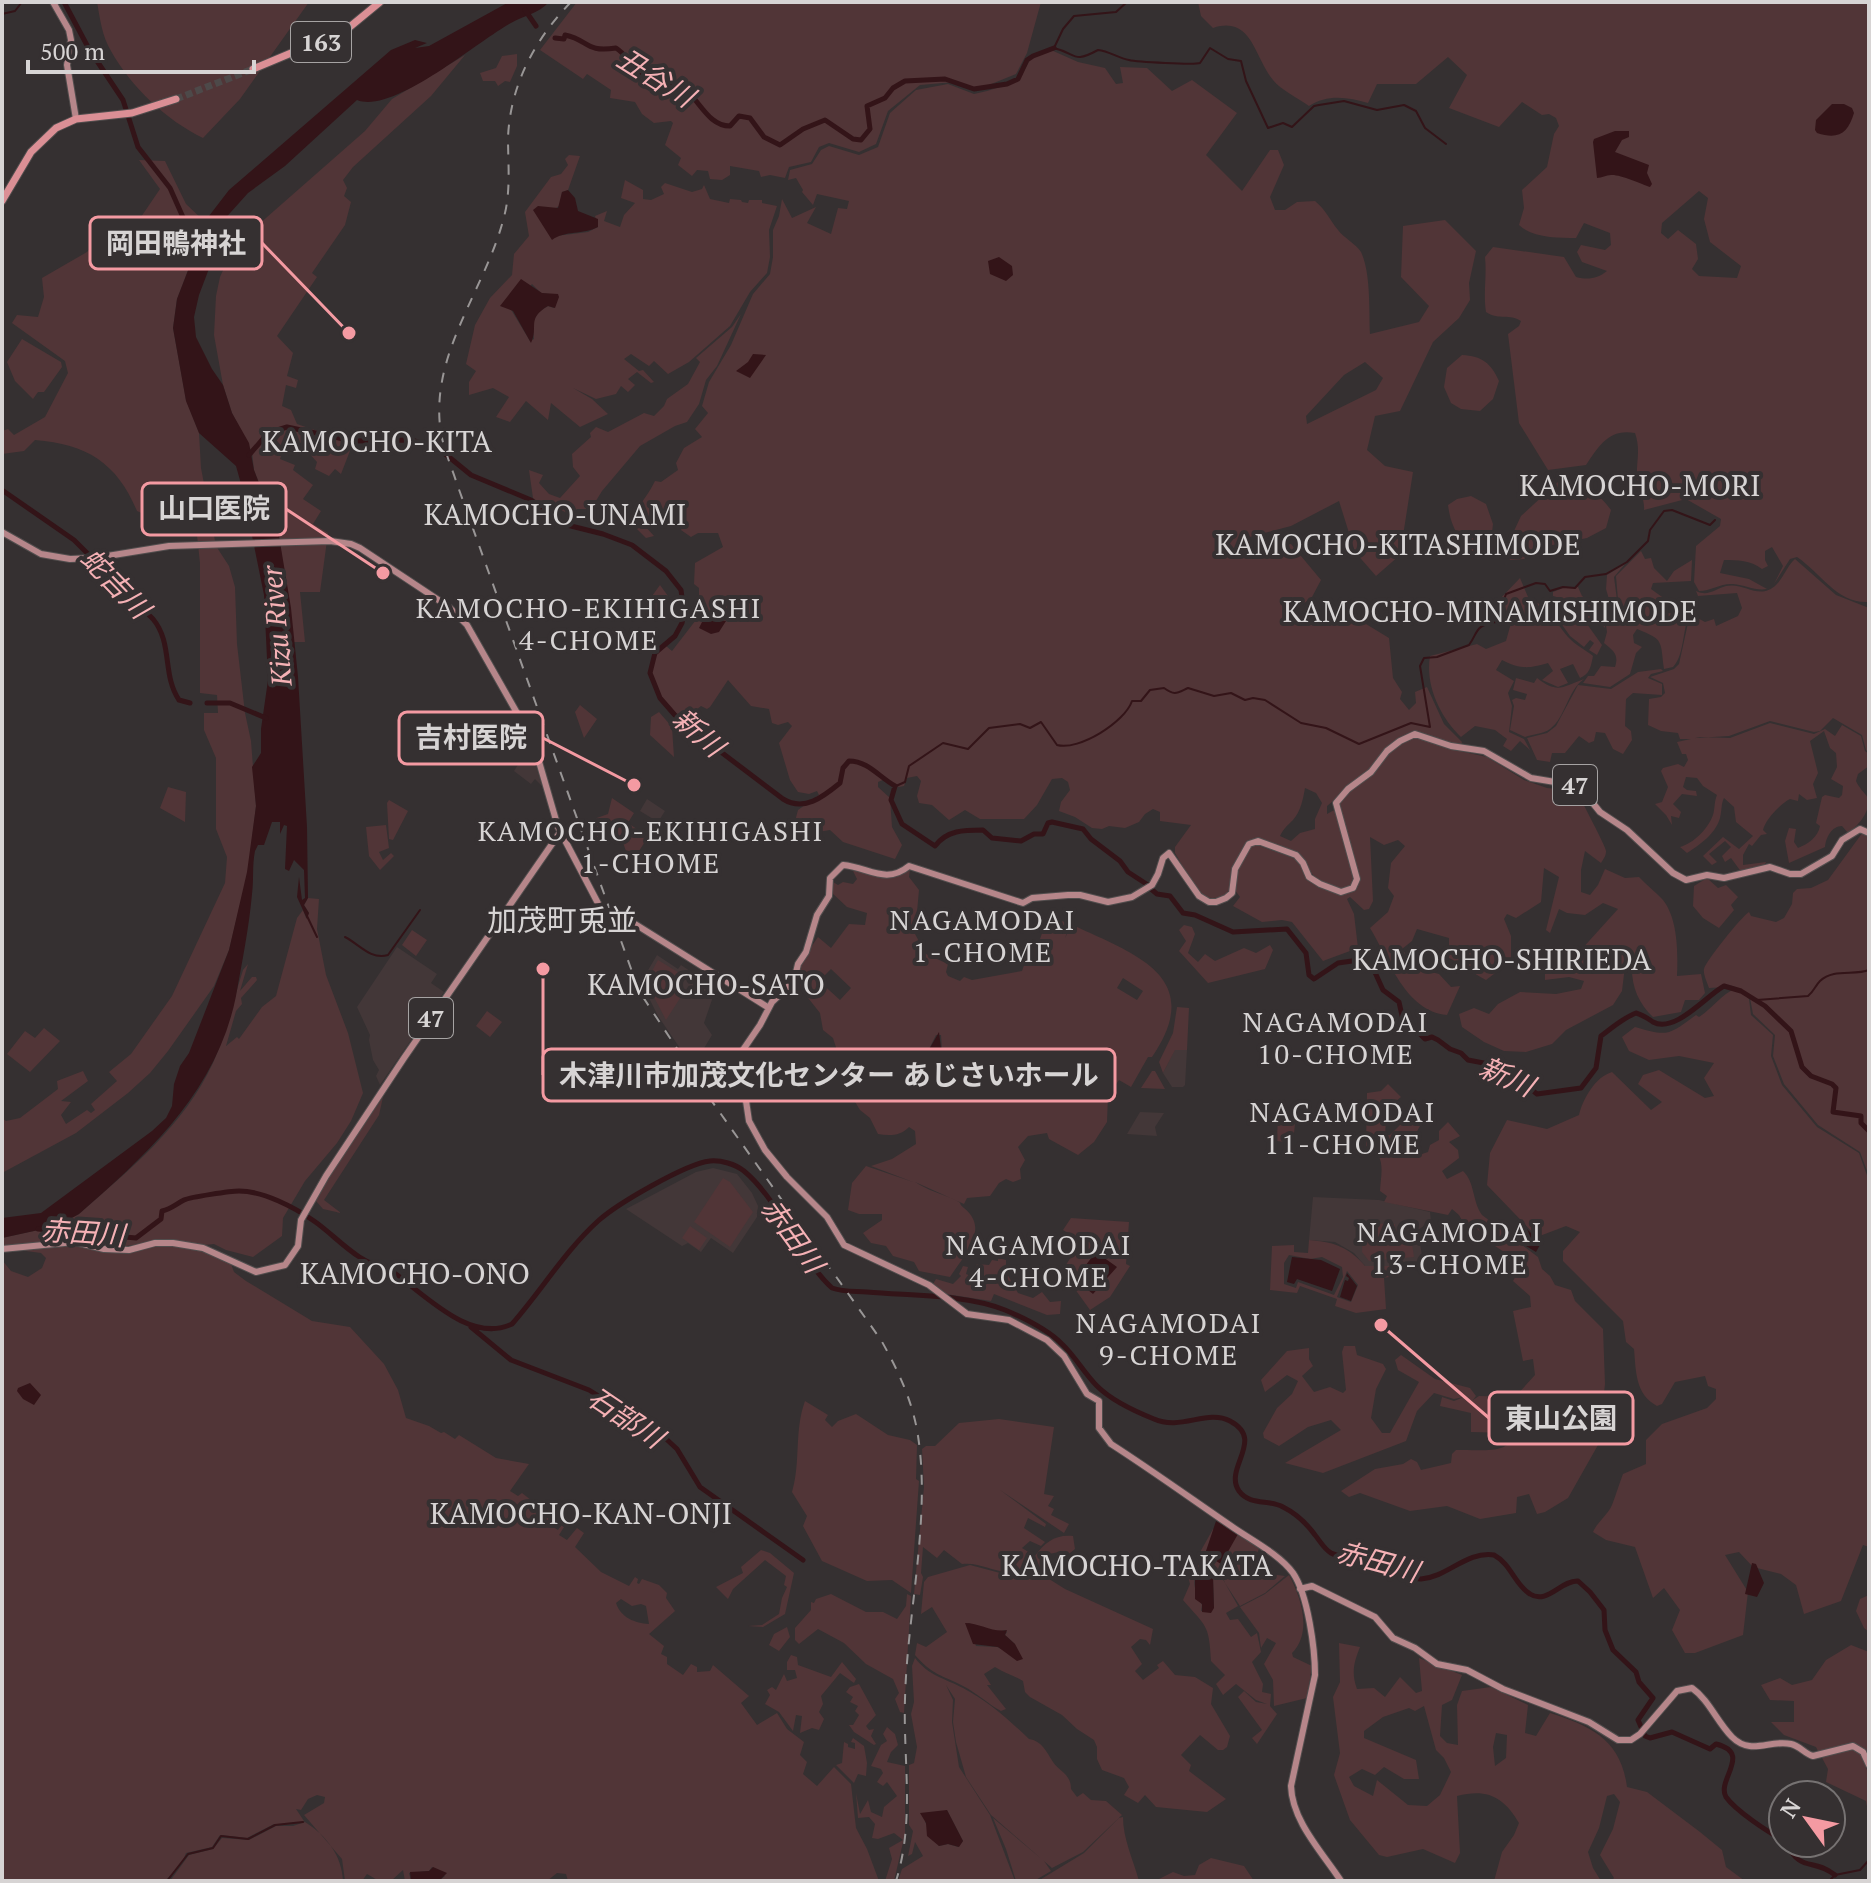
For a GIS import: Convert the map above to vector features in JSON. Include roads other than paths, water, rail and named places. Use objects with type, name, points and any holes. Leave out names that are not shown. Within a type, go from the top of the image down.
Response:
[{"type":"highway","name":"163","points":[[253,69],[346,30],[380,2]]},
{"type":"highway","points":[[2,201],[41,139],[56,128],[76,119],[145,110],[176,99]]},
{"type":"main road","points":[[53,2],[69,30],[71,40],[67,65],[76,119]]},
{"type":"main road","points":[[2,532],[41,554],[59,558],[92,558],[198,544],[343,542],[360,548],[449,607],[467,625],[533,741],[561,831],[603,911],[619,914],[769,1008],[732,1066],[743,1081],[753,1131],[774,1163],[827,1217],[844,1245],[912,1276],[972,1316],[1014,1322],[1051,1343],[1071,1366],[1087,1394],[1099,1401],[1099,1428],[1105,1439],[1285,1565],[1295,1576],[1314,1643],[1315,1675],[1291,1793],[1297,1814],[1341,1881]]},
{"type":"main road","name":"47","points":[[769,1008],[794,981],[817,915],[829,896],[830,878],[843,865],[886,876],[909,866],[1023,903],[1032,898],[1080,895],[1111,902],[1147,889],[1158,874],[1163,858],[1169,853],[1199,896],[1212,902],[1229,896],[1239,860],[1247,846],[1258,841],[1298,857],[1309,877],[1320,884],[1338,891],[1349,890],[1355,886],[1357,879],[1336,803],[1371,772],[1387,751],[1415,734],[1451,746],[1484,751],[1531,778],[1579,786],[1600,812],[1623,827],[1659,861],[1686,880],[1707,875],[1724,878],[1770,867],[1790,874],[1801,874],[1832,856],[1842,840],[1857,829],[1869,833]]},
{"type":"main road","name":"47","points":[[2,1249],[63,1242],[129,1250],[155,1243],[173,1243],[203,1248],[243,1268],[261,1272],[285,1265],[299,1241],[301,1220],[326,1176],[398,1066],[561,831]]},
{"type":"main road","points":[[1300,1589],[1312,1586],[1364,1610],[1375,1617],[1396,1640],[1415,1648],[1437,1664],[1467,1670],[1491,1684],[1589,1722],[1618,1740],[1631,1740],[1643,1732],[1677,1691],[1692,1688],[1729,1734],[1742,1744],[1756,1748],[1791,1744],[1810,1756],[1853,1746],[1863,1752],[1869,1765]]},
{"type":"water","name":"Kizu River","points":[[509,2],[549,2],[496,32],[413,87],[373,102],[357,100],[285,166],[248,193],[222,222],[218,245],[194,317],[196,337],[223,385],[232,413],[249,443],[266,513],[279,536],[298,677],[307,827],[308,898],[304,905],[309,913],[307,919],[297,897],[299,877],[302,900],[305,898],[304,870],[294,860],[289,871],[285,869],[287,826],[284,825],[280,834],[280,822],[272,822],[264,845],[258,845],[255,851],[247,932],[227,1030],[196,1091],[154,1144],[66,1224],[2,1238],[2,1218],[41,1213],[166,1118],[172,1106],[180,1066],[189,1053],[229,950],[247,872],[256,806],[252,767],[261,753],[268,680],[264,595],[236,466],[199,433],[186,401],[173,328],[177,299],[209,216],[229,190],[391,50],[415,40],[427,43],[415,48],[429,46]]},
{"type":"water","points":[[1832,104],[1852,108],[1854,113],[1849,126],[1837,135],[1817,133],[1816,120]]},
{"type":"water","points":[[1615,131],[1629,131],[1629,137],[1622,140],[1615,152],[1649,165],[1650,187],[1615,175],[1597,178],[1594,139]]},
{"type":"water","points":[[568,190],[575,198],[578,211],[598,219],[598,227],[552,240],[533,210],[538,206],[558,208],[562,192]]},
{"type":"water","points":[[999,257],[1012,266],[1013,275],[1006,281],[990,274],[988,261]]},
{"type":"water","points":[[521,279],[542,293],[558,294],[559,297],[555,308],[548,306],[537,315],[531,343],[513,311],[500,306]]},
{"type":"water","points":[[753,354],[766,355],[750,378],[736,371]]},
{"type":"water","points":[[704,618],[726,621],[719,632],[711,634],[699,628]]},
{"type":"water","points":[[939,1032],[943,1065],[938,1071],[925,1072],[927,1053]]},
{"type":"water","points":[[1521,1227],[1541,1243],[1536,1252],[1518,1236]]},
{"type":"water","points":[[1096,1252],[1117,1267],[1093,1294],[1082,1285],[1078,1275]]},
{"type":"water","points":[[1292,1257],[1321,1260],[1340,1269],[1332,1291],[1297,1279],[1294,1284],[1287,1282]]},
{"type":"water","points":[[1347,1273],[1357,1286],[1351,1301],[1340,1297],[1345,1280],[1349,1278]]},
{"type":"water","points":[[30,1383],[41,1395],[34,1405],[17,1391]]},
{"type":"water","points":[[1216,1521],[1238,1534],[1221,1564],[1205,1554]]},
{"type":"water","points":[[1752,1563],[1756,1564],[1764,1583],[1757,1597],[1745,1594]]},
{"type":"water","points":[[1198,1572],[1213,1577],[1214,1608],[1211,1613],[1202,1612],[1202,1604],[1195,1599],[1195,1576]]},
{"type":"water","points":[[965,1623],[1007,1630],[1005,1635],[1015,1644],[1023,1659],[1017,1661],[998,1647],[973,1644]]},
{"type":"water","points":[[947,1810],[963,1841],[959,1847],[948,1844],[939,1846],[927,1836],[926,1823],[920,1813]]},
{"type":"water","points":[[433,1867],[447,1873],[439,1881],[411,1881],[410,1872],[429,1871]]},
{"type":"waterway","points":[[2,14],[15,11],[22,2]]},
{"type":"waterway","points":[[64,2],[89,49],[123,100],[138,147],[170,188],[186,224],[202,240]]},
{"type":"waterway","points":[[1127,2],[1116,12],[1074,16],[1063,29],[1054,48],[1079,57],[1098,50],[1134,61],[1188,64],[1200,63],[1210,48],[1228,59],[1241,61],[1246,81],[1268,128],[1283,123],[1292,127],[1319,105],[1344,101],[1377,110],[1404,105],[1416,111],[1425,128],[1446,144]]},
{"type":"waterway","name":"丑谷川","points":[[525,10],[536,26]]},
{"type":"waterway","name":"丑谷川","points":[[555,38],[564,39],[565,35],[598,49],[616,48],[643,74],[683,88],[717,122],[730,126],[739,116],[750,118],[764,137],[780,145],[803,129],[825,120],[853,139],[861,140],[870,129],[867,106],[885,98],[893,88],[905,81],[945,79],[974,89],[1007,84],[1018,79],[1027,60],[1054,48]]},
{"type":"waterway","name":"新川","points":[[249,455],[268,433],[287,427],[353,441],[411,440],[438,448],[471,475],[531,500],[563,524],[632,545],[666,571],[681,590],[684,612],[675,636],[655,653],[650,673],[660,698],[680,721],[783,799],[798,804],[820,798],[840,783],[843,768],[849,761],[856,762],[895,786],[891,800],[902,824],[935,846],[950,834],[969,830],[983,830],[992,838],[1021,841],[1034,834],[1043,834],[1048,823],[1052,822],[1083,829],[1120,861],[1128,872],[1148,885]]},
{"type":"waterway","name":"蛇吉川","points":[[2,490],[74,540],[153,619],[163,638],[174,690],[179,700],[190,703]]},
{"type":"waterway","points":[[896,786],[905,782],[909,766],[943,743],[968,749],[989,728],[1020,724],[1030,728],[1041,722],[1057,745],[1077,744],[1111,726],[1132,701],[1141,701],[1150,690],[1164,688],[1174,693],[1188,688],[1214,696],[1231,693],[1245,700],[1265,700],[1301,723],[1326,728],[1359,744],[1411,723],[1430,727],[1420,666],[1424,658],[1437,657],[1469,645],[1480,627],[1496,622],[1506,594],[1536,583],[1545,584],[1550,591],[1563,587],[1575,588],[1585,577],[1606,574],[1627,562],[1648,541],[1650,530],[1664,511],[1672,510],[1710,525],[1715,520]]},
{"type":"waterway","name":"蛇吉川","points":[[207,703],[230,703],[266,718]]},
{"type":"waterway","name":"新川","points":[[1151,889],[1157,894],[1170,896],[1183,913],[1233,932],[1287,929],[1306,953],[1309,975],[1314,979],[1338,963],[1359,960],[1366,967],[1373,968],[1383,990],[1399,1002],[1405,1029],[1417,1031],[1425,1039],[1432,1037],[1468,1060],[1494,1065],[1537,1094],[1581,1088],[1596,1068],[1601,1036],[1631,1015],[1636,1013],[1653,1022],[1671,1023],[1724,986],[1741,991],[1765,1006],[1791,1031],[1802,1067],[1811,1076],[1836,1088],[1833,1112],[1861,1116],[1861,1123],[1869,1131]]},
{"type":"waterway","points":[[345,937],[370,953],[388,955],[420,910]]},
{"type":"waterway","points":[[307,916],[317,937]]},
{"type":"waterway","points":[[1757,1000],[1808,996],[1826,977],[1869,970]]},
{"type":"waterway","name":"赤田川","points":[[38,1229],[136,1238],[161,1219],[162,1211],[184,1200],[235,1191],[258,1194],[306,1216],[357,1256],[386,1267],[446,1312],[479,1327],[495,1329],[512,1324],[575,1245],[607,1214],[635,1195],[685,1169],[710,1161],[732,1164],[757,1183],[809,1261],[832,1288],[956,1298],[1005,1310],[1049,1333],[1067,1349],[1097,1386],[1131,1409],[1164,1422],[1212,1417],[1230,1421],[1244,1437],[1235,1482],[1239,1491],[1254,1501],[1278,1505],[1292,1512],[1331,1553],[1385,1558],[1411,1576],[1421,1579],[1440,1574],[1475,1557],[1494,1555],[1505,1564],[1520,1585],[1536,1597],[1578,1581],[1604,1610],[1605,1630],[1613,1650],[1636,1672],[1639,1682],[1653,1698],[1638,1720],[1645,1736],[1650,1738],[1672,1732],[1710,1749],[1716,1744],[1727,1748],[1733,1760],[1725,1783],[1726,1797],[1744,1815],[1767,1831]]},
{"type":"waterway","name":"石部川","points":[[471,1327],[511,1360],[589,1390],[663,1436],[677,1449],[700,1487],[803,1560]]},
{"type":"waterway","points":[[167,1881],[188,1854],[213,1848],[221,1836],[248,1839],[275,1825],[303,1822]]},
{"type":"waterway","name":"赤田川","points":[[1797,1859],[1835,1875]]},
{"type":"waterway","name":"赤田川","points":[[1834,1881],[1831,1879],[1835,1875],[1860,1870],[1869,1860]]},
{"type":"tunnel","points":[[176,99],[253,69]]},
{"type":"railway","points":[[571,2],[546,31],[519,81],[510,118],[509,178],[504,217],[444,371],[440,398],[441,433],[639,991],[711,1100],[881,1340],[909,1399],[918,1436],[922,1500],[905,1699],[907,1813],[896,1881]]},
{"type":"place","name":"岡田鴨神社","points":[[349,333]]},
{"type":"place","name":"山口医院","points":[[383,573]]},
{"type":"place","name":"吉村医院","points":[[634,785]]},
{"type":"place","name":"木津川市加茂文化センター あじさいホール","points":[[543,969]]},
{"type":"place","name":"東山公園","points":[[1381,1325]]},
{"type":"district","name":"KAMOCHO-KITA","points":[[377,441]]},
{"type":"district","name":"KAMOCHO-MORI","points":[[1640,485]]},
{"type":"district","name":"KAMOCHO-UNAMI","points":[[555,514]]},
{"type":"district","name":"KAMOCHO-KITASHIMODE","points":[[1398,544]]},
{"type":"district","name":"KAMOCHO-MINAMISHIMODE","points":[[1490,611]]},
{"type":"district","name":"KAMOCHO-EKIHIGASHI 4-CHOME","points":[[589,623]]},
{"type":"district","name":"KAMOCHO-EKIHIGASHI 1-CHOME","points":[[651,846]]},
{"type":"district","name":"加茂町兎並","points":[[562,920]]},
{"type":"district","name":"NAGAMODAI 1-CHOME","points":[[983,935]]},
{"type":"district","name":"KAMOCHO-SHIRIEDA","points":[[1502,959]]},
{"type":"district","name":"KAMOCHO-SATO","points":[[706,984]]},
{"type":"district","name":"NAGAMODAI 10-CHOME","points":[[1336,1037]]},
{"type":"district","name":"NAGAMODAI 11-CHOME","points":[[1343,1127]]},
{"type":"district","name":"NAGAMODAI 13-CHOME","points":[[1450,1247]]},
{"type":"district","name":"NAGAMODAI 4-CHOME","points":[[1039,1260]]},
{"type":"district","name":"KAMOCHO-ONO","points":[[415,1273]]},
{"type":"district","name":"NAGAMODAI 9-CHOME","points":[[1169,1338]]},
{"type":"district","name":"KAMOCHO-KAN-ONJI","points":[[581,1513]]},
{"type":"district","name":"KAMOCHO-TAKATA","points":[[1137,1565]]}]
